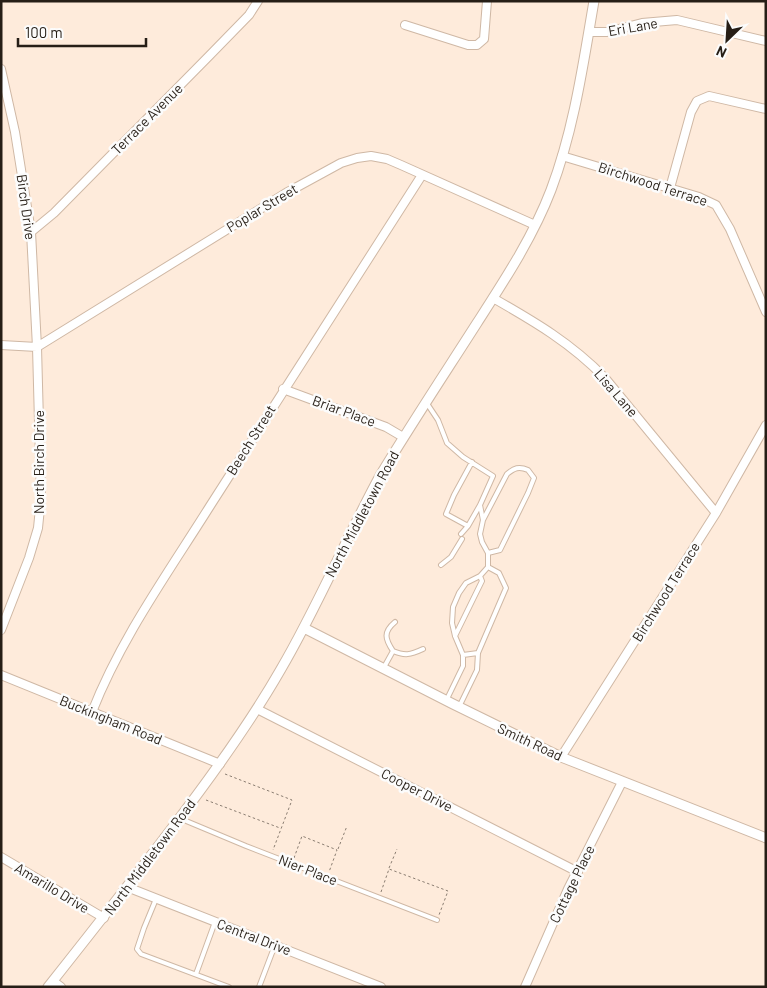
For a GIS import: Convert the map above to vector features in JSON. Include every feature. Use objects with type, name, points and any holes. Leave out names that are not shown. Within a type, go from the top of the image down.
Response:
[{"type":"street","name":"Terrace Avenue","points":[[31,232],[54,213],[210,56],[249,15],[258,1]]},
{"type":"street","points":[[405,25],[477,45],[484,39],[487,1]]},
{"type":"street","name":"North Middletown Road","points":[[51,984],[104,918],[220,764],[257,709],[304,628],[362,508],[403,437],[493,298],[535,225],[551,190],[562,156],[578,94],[594,1]]},
{"type":"street","name":"Eri Lane","points":[[589,32],[607,32],[642,23],[677,20],[766,41]]},
{"type":"street","name":"Birch Drive","points":[[1,69],[15,132],[31,232],[37,347]]},
{"type":"street","points":[[670,188],[692,112],[697,101],[709,96],[766,109]]},
{"type":"street","name":"Poplar Street","points":[[37,347],[286,193],[341,164],[357,158],[371,156],[387,159],[535,225]]},
{"type":"street","name":"Birchwood Terrace","points":[[562,156],[699,197],[716,205],[730,229],[766,312]]},
{"type":"street","name":"Beech Street","points":[[92,712],[108,673],[125,642],[283,389],[422,174]]},
{"type":"street","name":"Lisa Lane","points":[[493,298],[555,335],[586,358],[605,378],[716,513]]},
{"type":"street","points":[[1,345],[37,347]]},
{"type":"street","name":"North Birch Drive","points":[[1,630],[29,558],[38,528],[41,498],[37,347]]},
{"type":"street","name":"Briar Place","points":[[283,389],[386,427],[403,437]]},
{"type":"street","name":"Birchwood Terrace","points":[[561,757],[716,513],[766,425]]},
{"type":"street","name":"Smith Road","points":[[304,628],[446,701],[561,757],[766,838]]},
{"type":"street","name":"Buckingham Road","points":[[1,675],[220,764]]},
{"type":"street","name":"Cooper Drive","points":[[257,709],[578,872]]},
{"type":"street","name":"Cottage Place","points":[[525,987],[568,889],[622,782]]},
{"type":"street","name":"Amarillo Drive","points":[[1,857],[104,918]]},
{"type":"street","name":"Central Drive","points":[[127,888],[381,987]]},
{"type":"street","points":[[51,984],[61,987]]},
{"type":"lane","points":[[426,402],[438,420],[446,443],[493,476],[480,505],[451,557],[441,565]]},
{"type":"lane","points":[[468,526],[446,514],[472,462]]},
{"type":"lane","points":[[446,701],[463,666],[463,655],[452,623],[453,607],[459,592],[466,583],[480,576],[488,567],[488,553],[480,534],[483,520],[507,474],[513,469],[518,468],[528,470],[534,478],[528,493],[500,550],[488,553]]},
{"type":"lane","points":[[480,505],[483,520]]},
{"type":"lane","points":[[459,707],[476,670],[478,653],[506,588],[499,573],[488,567]]},
{"type":"lane","points":[[455,636],[482,581],[480,576]]},
{"type":"lane","points":[[395,622],[386,633],[386,642],[393,651],[409,655],[423,649]]},
{"type":"lane","points":[[383,668],[393,651]]},
{"type":"lane","points":[[463,655],[478,653]]},
{"type":"lane","name":"Nier Place","points":[[179,818],[271,856],[437,920]]},
{"type":"lane","points":[[156,899],[137,949],[141,954],[229,987]]},
{"type":"lane","points":[[196,974],[215,922]]},
{"type":"lane","points":[[259,987],[275,946]]},
{"type":"path","points":[[225,774],[292,800],[271,856]]},
{"type":"path","points":[[206,800],[281,828]]},
{"type":"path","points":[[327,877],[347,826]]},
{"type":"path","points":[[294,858],[302,836],[338,850]]},
{"type":"path","points":[[378,898],[397,849]]},
{"type":"path","points":[[389,869],[448,891],[437,920]]}]
